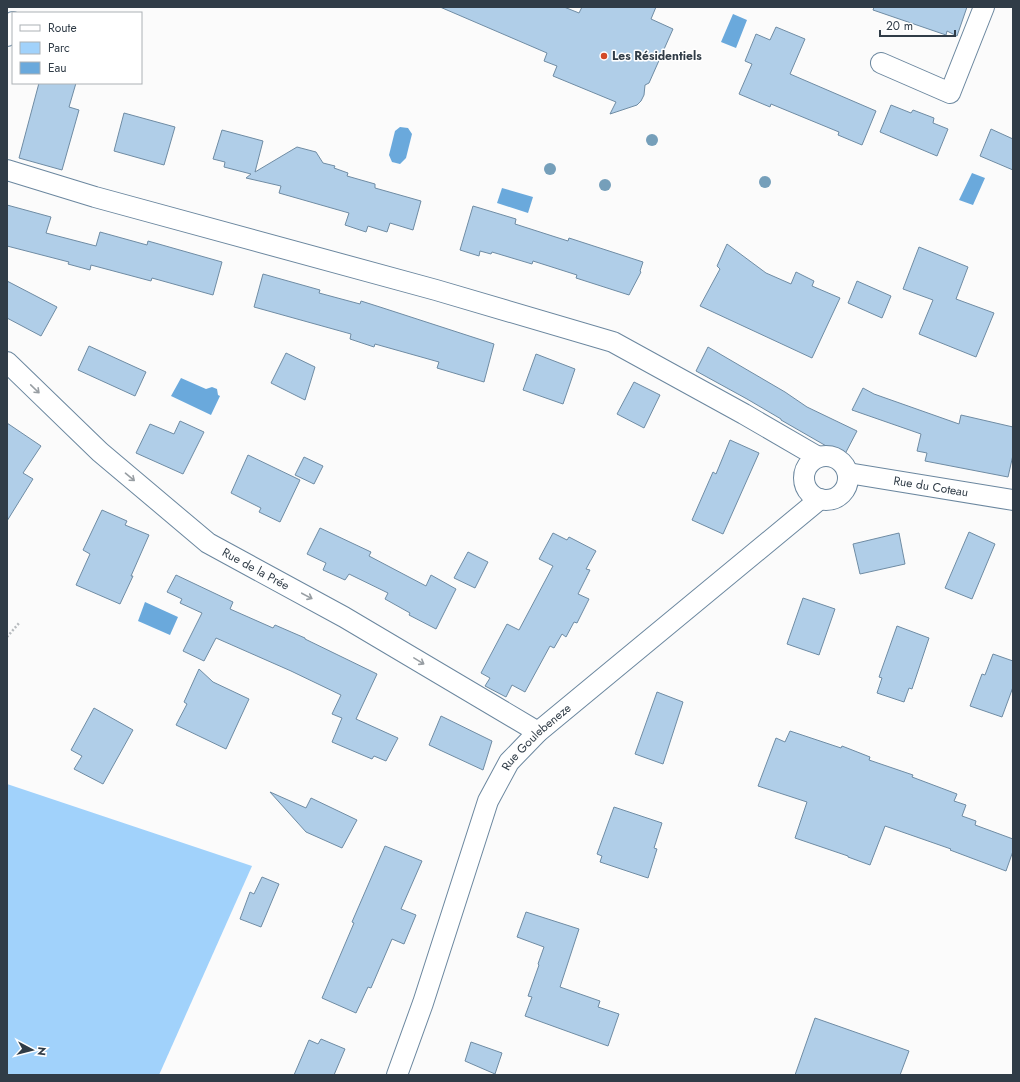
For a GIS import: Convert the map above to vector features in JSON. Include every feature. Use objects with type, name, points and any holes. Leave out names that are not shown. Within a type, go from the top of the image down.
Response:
[{"type":"street","points":[[881,63],[950,93],[984,7]]},
{"type":"street","points":[[7,36],[12,24]]},
{"type":"street","points":[[7,170],[95,197],[428,288],[613,342],[744,414],[818,458]]},
{"type":"street","name":"Rue de la Prée","points":[[7,362],[100,452],[208,543],[344,617],[538,732]]},
{"type":"street","points":[[824,456],[837,458],[846,467],[848,473],[849,481],[841,495],[827,500],[813,496],[805,483],[804,475],[811,462],[824,456]]},
{"type":"street","name":"Rue du Coteau","points":[[848,473],[1013,500]]},
{"type":"street","name":"Rue Goulebeneze","points":[[397,1075],[423,1003],[488,801],[509,762],[538,732],[820,499]]},
{"type":"path","points":[[7,637],[20,622]]},
{"type":"green space","points":[[7,784],[252,866],[159,1075],[7,1075]]},
{"type":"water","points":[[733,14],[747,20],[736,48],[721,42]]},
{"type":"water","points":[[400,127],[408,128],[412,134],[406,158],[400,164],[392,162],[389,155],[395,131]]},
{"type":"water","points":[[972,173],[985,178],[973,205],[959,200]]},
{"type":"water","points":[[502,188],[533,197],[528,213],[497,203]]},
{"type":"water","points":[[181,378],[206,389],[212,387],[217,389],[218,395],[220,396],[211,415],[171,396]]},
{"type":"water","points":[[145,602],[178,617],[170,635],[138,621]]},
{"type":"building","name":"Les Résidentiels","points":[[440,7],[564,7],[579,13],[582,7],[656,7],[651,19],[673,29],[649,83],[645,85],[644,95],[641,101],[637,105],[610,114],[616,102],[553,76],[557,66],[544,61],[547,53]]},
{"type":"building","points":[[874,7],[967,7],[957,36],[947,31],[946,35],[873,10]]},
{"type":"building","points":[[776,27],[805,39],[790,74],[876,111],[862,145],[838,135],[839,132],[771,104],[770,107],[739,94],[752,64],[745,61],[756,34],[770,40]]},
{"type":"building","points":[[39,84],[76,84],[69,107],[79,110],[62,170],[19,158]]},
{"type":"building","points":[[891,105],[911,113],[913,110],[934,118],[933,123],[948,129],[937,156],[880,132]]},
{"type":"building","points":[[124,113],[175,127],[164,165],[114,151]]},
{"type":"building","points":[[991,129],[1013,139],[1013,170],[980,156]]},
{"type":"building","points":[[222,130],[263,141],[255,172],[297,147],[316,152],[323,163],[335,166],[334,168],[348,173],[347,176],[375,184],[375,188],[421,201],[413,230],[390,223],[387,232],[368,226],[366,232],[345,225],[349,213],[279,193],[281,186],[246,178],[251,174],[224,167],[225,162],[213,159]]},
{"type":"building","points":[[7,205],[51,217],[46,233],[96,246],[100,232],[147,245],[148,241],[222,262],[213,295],[152,278],[151,281],[91,265],[90,270],[68,264],[69,262],[7,246]]},
{"type":"building","points":[[473,206],[516,219],[515,224],[568,241],[569,238],[643,262],[641,272],[629,295],[576,278],[577,275],[533,261],[532,264],[492,252],[491,254],[480,251],[479,256],[460,250]]},
{"type":"building","points":[[727,244],[766,273],[791,284],[796,272],[814,281],[812,286],[840,298],[812,358],[700,306],[720,269],[717,266]]},
{"type":"building","points":[[919,247],[968,267],[956,299],[994,313],[976,357],[919,334],[933,300],[903,289]]},
{"type":"building","points":[[263,274],[320,290],[319,293],[360,304],[361,301],[494,344],[484,382],[437,368],[439,362],[375,344],[374,347],[350,339],[351,334],[254,307]]},
{"type":"building","points":[[7,281],[57,307],[41,336],[7,318]]},
{"type":"building","points":[[857,281],[891,296],[882,318],[848,303]]},
{"type":"building","points":[[89,346],[146,372],[135,396],[78,370]]},
{"type":"building","points":[[708,347],[785,392],[807,407],[857,431],[845,454],[828,447],[696,371]]},
{"type":"building","points":[[286,353],[315,367],[305,400],[271,383]]},
{"type":"building","points":[[536,354],[575,369],[563,404],[523,390]]},
{"type":"building","points":[[634,382],[660,395],[644,428],[617,414]]},
{"type":"building","points":[[863,388],[874,394],[959,424],[961,415],[1013,427],[1013,455],[1008,477],[925,461],[927,453],[917,451],[921,434],[852,410]]},
{"type":"building","points":[[180,421],[204,432],[183,474],[136,453],[150,424],[174,434]]},
{"type":"building","points":[[7,423],[41,446],[23,473],[33,479],[7,521]]},
{"type":"building","points":[[730,440],[759,453],[723,534],[692,520],[713,472],[716,474]]},
{"type":"building","points":[[248,455],[300,480],[280,522],[259,512],[261,508],[231,493]]},
{"type":"building","points":[[304,457],[323,466],[314,484],[295,475]]},
{"type":"building","points":[[102,510],[127,521],[125,525],[149,535],[120,604],[76,585],[90,554],[83,550]]},
{"type":"building","points":[[320,528],[371,552],[369,556],[426,586],[431,575],[456,589],[436,629],[409,615],[410,613],[385,599],[388,593],[349,574],[345,580],[323,570],[326,563],[307,554]]},
{"type":"building","points":[[969,532],[995,544],[972,599],[945,588]]},
{"type":"building","points":[[553,533],[567,540],[569,537],[596,551],[586,569],[590,570],[578,594],[589,599],[577,623],[574,622],[566,637],[562,634],[554,648],[550,646],[525,692],[512,685],[506,697],[485,686],[490,678],[481,673],[507,624],[519,630],[553,566],[539,559]]},
{"type":"building","points":[[899,533],[905,564],[860,574],[853,544]]},
{"type":"building","points":[[468,552],[488,562],[475,588],[454,578]]},
{"type":"building","points":[[176,575],[233,602],[230,609],[273,628],[275,625],[305,638],[377,674],[356,719],[398,738],[386,761],[374,756],[372,759],[332,742],[342,718],[332,714],[341,695],[216,638],[204,661],[183,651],[202,613],[180,603],[182,599],[167,592]]},
{"type":"building","points":[[803,598],[835,609],[819,655],[787,644]]},
{"type":"building","points":[[897,626],[929,638],[912,689],[909,688],[904,702],[877,693],[882,678],[879,677]]},
{"type":"building","points":[[993,654],[1013,661],[1013,687],[1002,717],[970,706],[982,674],[985,675]]},
{"type":"building","points":[[199,669],[213,682],[249,699],[226,749],[176,725],[187,704],[184,702]]},
{"type":"building","points":[[657,692],[683,702],[663,764],[635,754]]},
{"type":"building","points":[[94,708],[133,730],[103,784],[74,769],[82,756],[71,750]]},
{"type":"building","points":[[441,716],[492,741],[483,770],[429,745]]},
{"type":"building","points":[[790,731],[841,748],[842,746],[870,757],[869,760],[913,775],[912,777],[957,794],[954,801],[966,805],[962,816],[976,821],[975,825],[1013,839],[1013,851],[1006,871],[950,850],[951,849],[885,826],[870,865],[795,838],[807,802],[758,786],[776,738],[785,742]]},
{"type":"building","points":[[270,792],[306,808],[311,798],[357,820],[342,848],[306,832]]},
{"type":"building","points":[[614,807],[662,823],[654,848],[657,849],[648,878],[600,862],[602,856],[597,854]]},
{"type":"building","points":[[385,846],[422,861],[401,909],[416,915],[404,944],[392,939],[371,988],[368,987],[356,1013],[322,998],[354,923],[352,922]]},
{"type":"building","points":[[262,877],[279,884],[261,927],[240,919],[250,892],[254,894]]},
{"type":"building","points":[[526,912],[579,929],[560,987],[600,1001],[598,1007],[619,1014],[608,1046],[525,1016],[532,997],[528,996],[544,947],[517,937]]},
{"type":"building","points":[[815,1018],[909,1051],[900,1075],[795,1075]]},
{"type":"building","points":[[321,1039],[345,1049],[334,1075],[294,1075],[309,1040],[318,1044]]},
{"type":"building","points":[[471,1042],[502,1053],[495,1074],[465,1061]]},
{"type":"place","name":"Les Résidentiels","points":[[604,56]]}]
